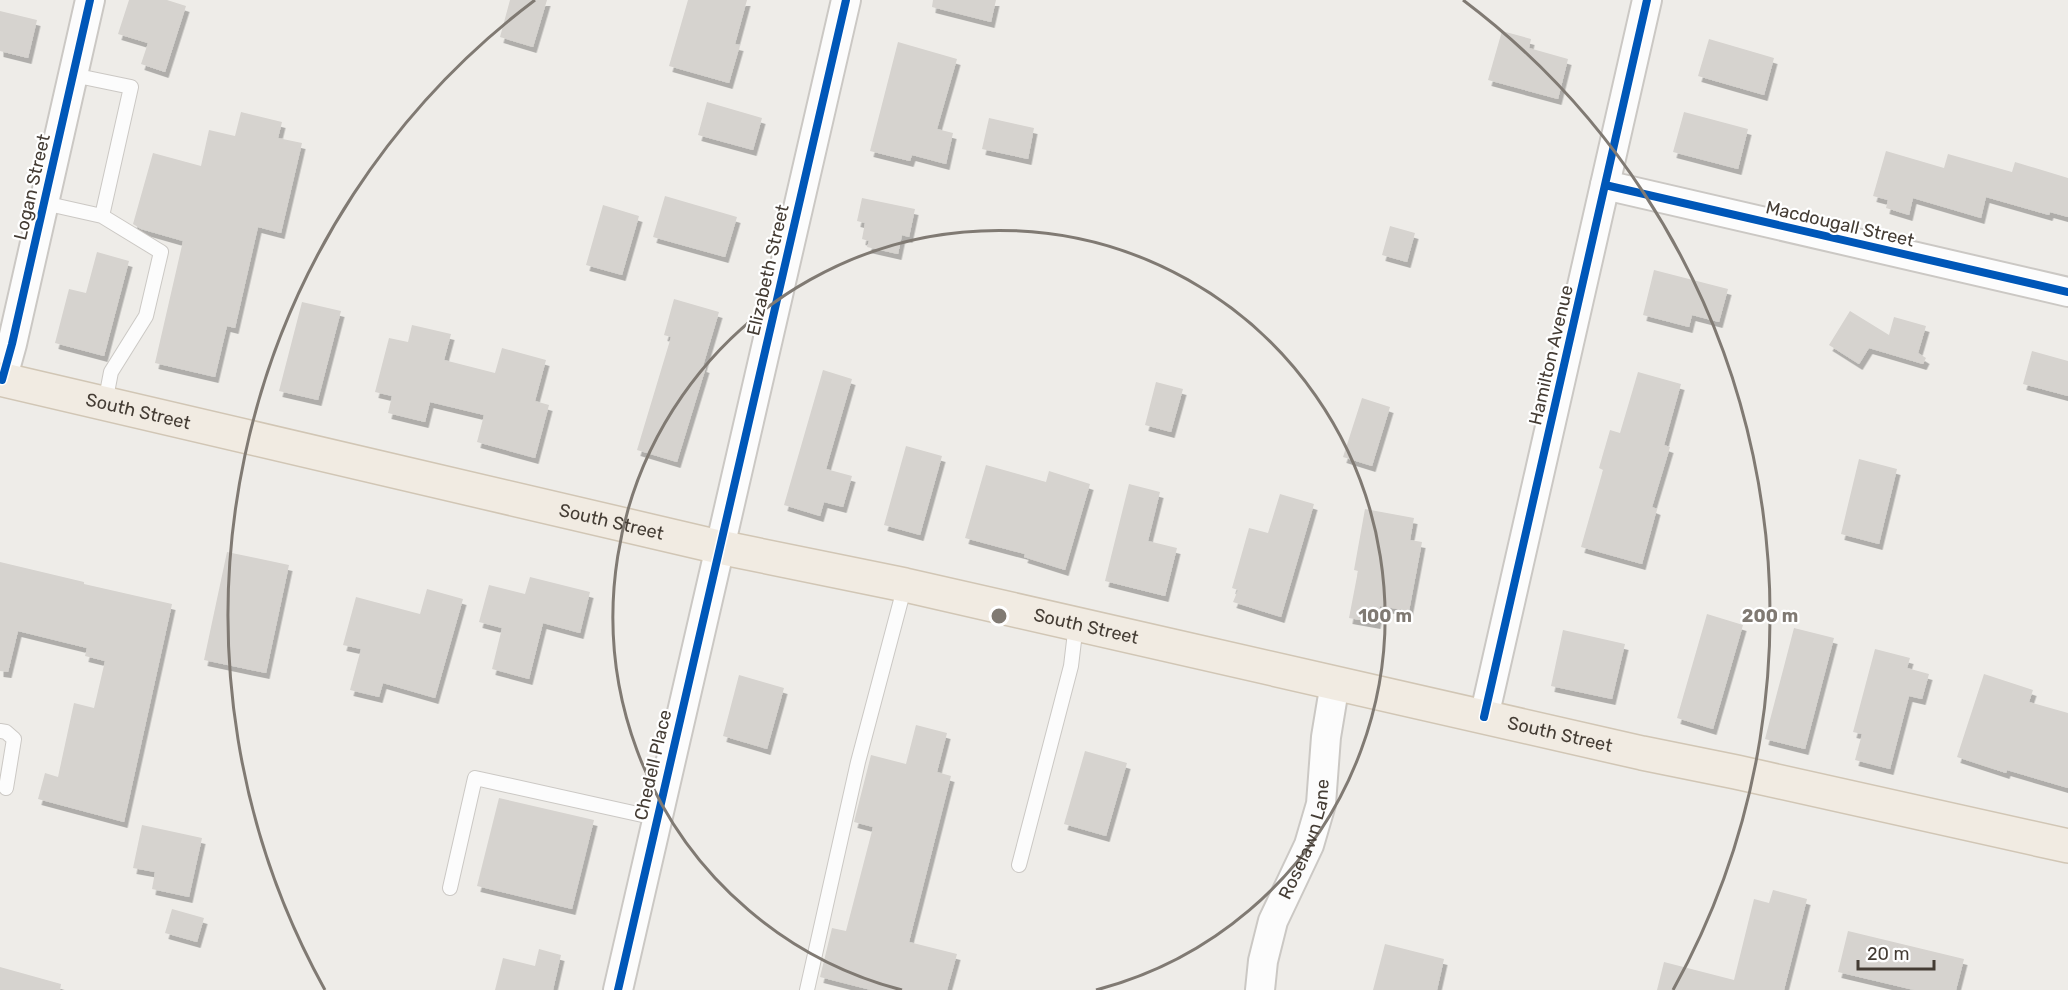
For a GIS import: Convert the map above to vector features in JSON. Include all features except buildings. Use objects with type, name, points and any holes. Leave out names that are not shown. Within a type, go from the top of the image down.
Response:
[{"type":"main road","name":"South Street","points":[[1,382],[105,403],[719,547],[904,585],[1642,753],[2068,846]]},
{"type":"street","name":"Logan Street","points":[[1,382],[12,344],[90,0]]},
{"type":"street","name":"Elizabeth Street","points":[[719,547],[846,0]]},
{"type":"street","name":"Hamilton Avenue","points":[[1485,717],[1647,0]]},
{"type":"street","name":"Macdougall Street","points":[[1605,185],[2068,292]]},
{"type":"street","name":"Chedell Place","points":[[618,990],[719,547]]},
{"type":"street","name":"Roselawn Lane","points":[[1260,990],[1263,961],[1273,921],[1309,845],[1320,804],[1326,737],[1335,683]]},
{"type":"lane","points":[[73,75],[131,87],[102,216]]},
{"type":"lane","points":[[44,203],[102,216],[161,252],[146,316],[111,372],[105,403]]},
{"type":"lane","points":[[807,990],[858,762],[904,585]]},
{"type":"lane","points":[[1019,865],[1071,666],[1077,624]]},
{"type":"lane","points":[[0,731],[6,732],[14,739],[6,788]]},
{"type":"lane","points":[[450,888],[475,778],[656,818]]},
{"type":"cycle path","points":[[2,380],[90,0]]},
{"type":"cycle path","points":[[618,990],[846,0]]},
{"type":"cycle path","points":[[1484,717],[1647,0]]},
{"type":"cycle path","points":[[1605,185],[2068,292]]}]
